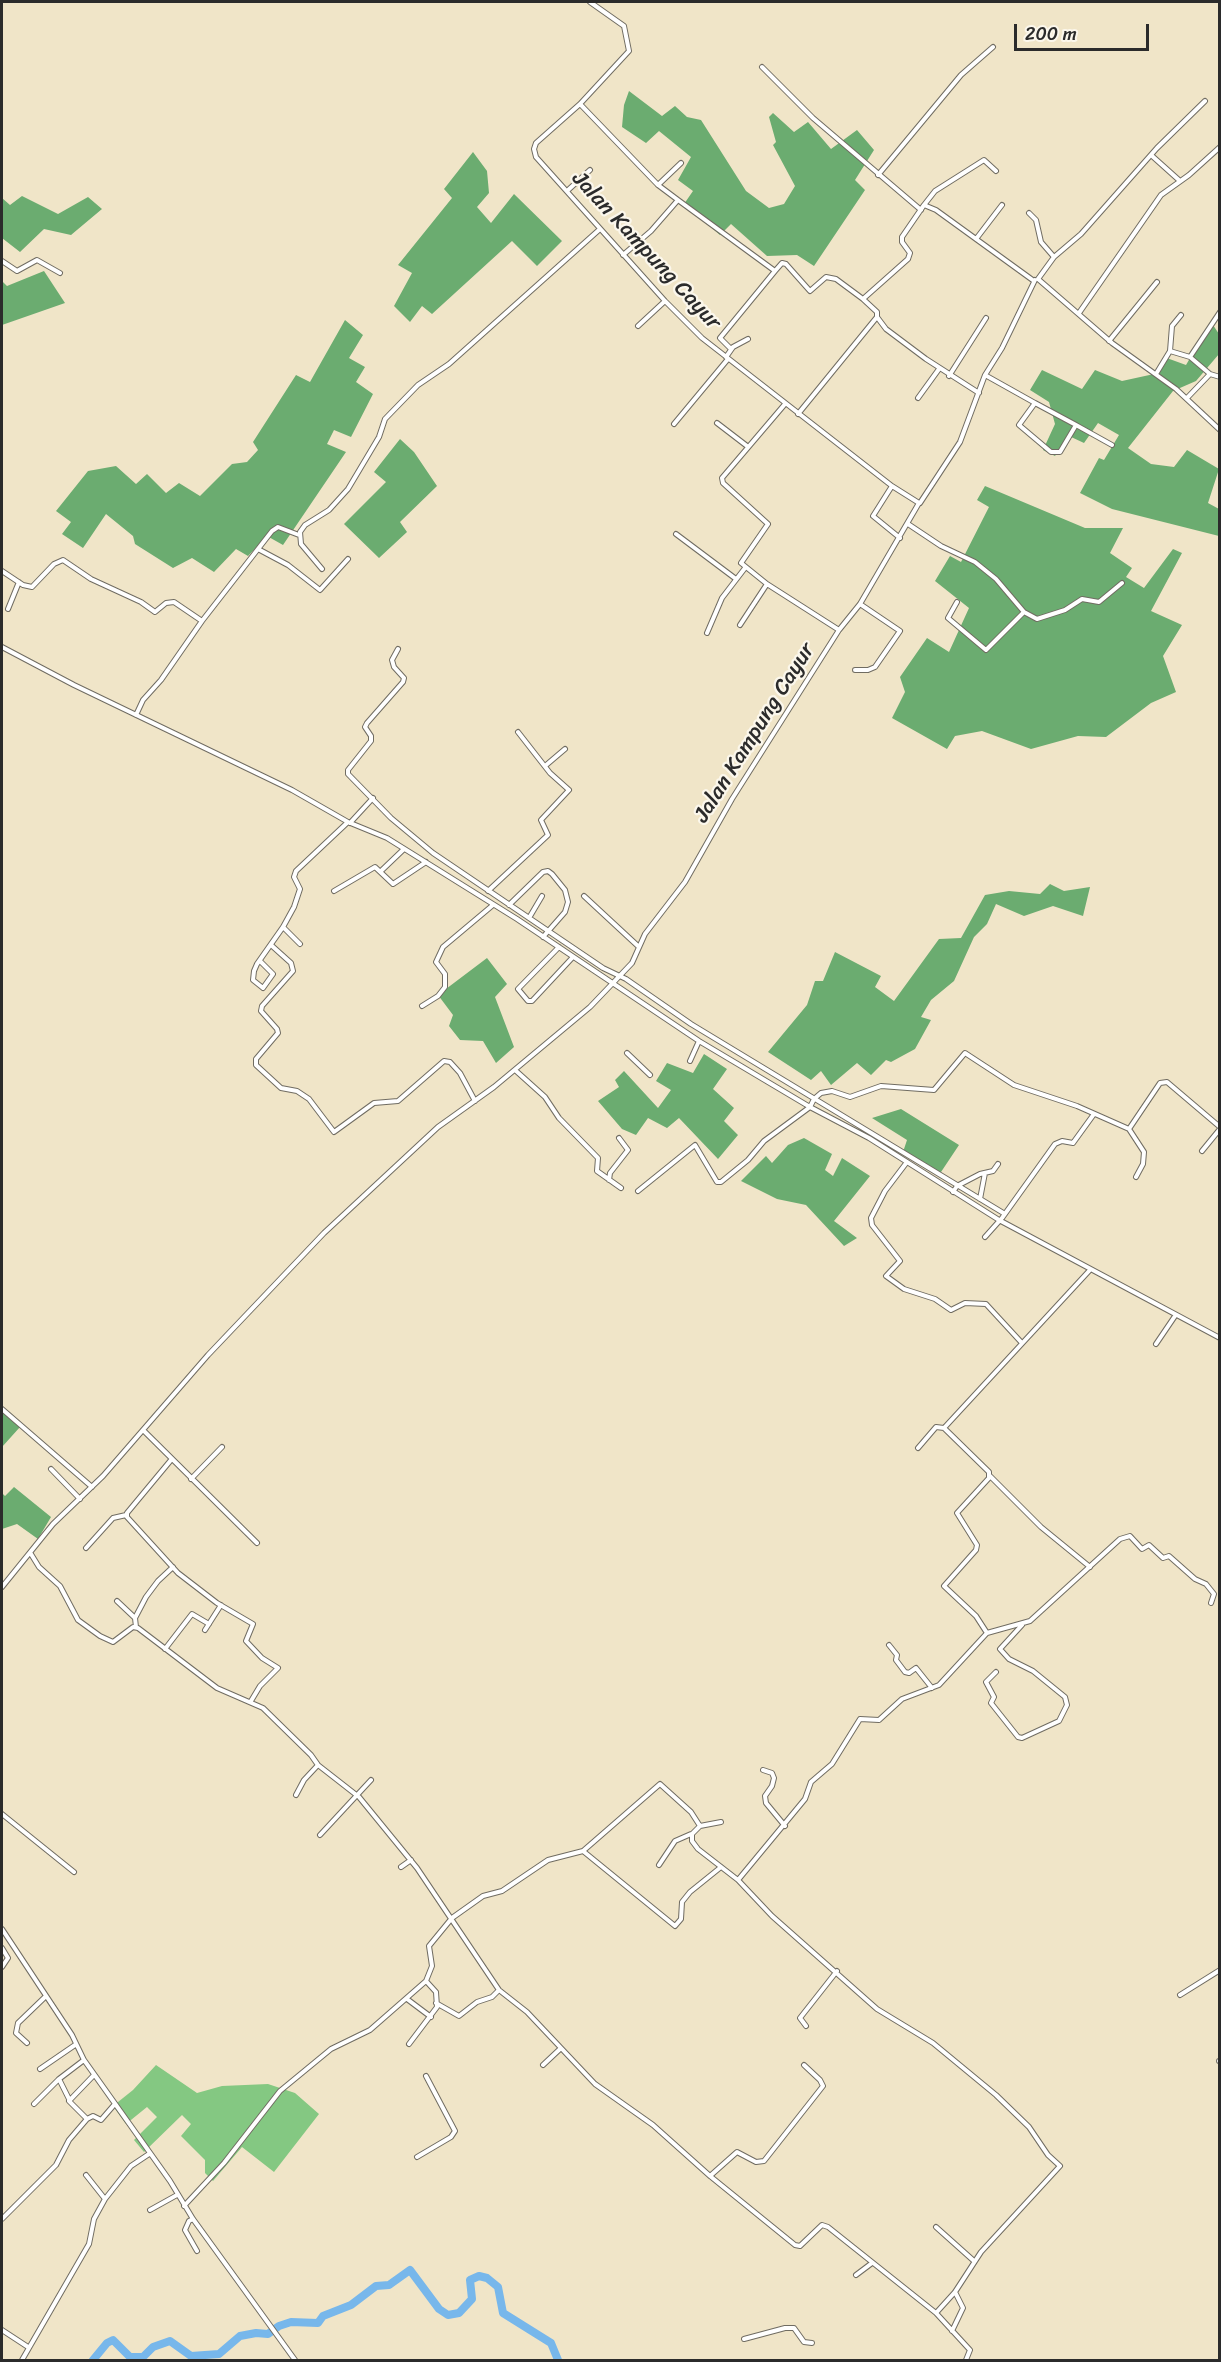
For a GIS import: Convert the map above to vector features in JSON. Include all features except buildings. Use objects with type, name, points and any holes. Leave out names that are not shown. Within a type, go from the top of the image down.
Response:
[{"type":"street","points":[[590,2],[626,29],[629,49],[616,67],[580,104],[658,185],[775,271]]},
{"type":"street","points":[[878,175],[962,75],[993,47]]},
{"type":"street","points":[[762,68],[786,93],[921,210]]},
{"type":"street","points":[[1036,280],[1054,257],[1081,234],[1151,155],[1205,101]]},
{"type":"street","name":"Jalan Kampung Cayur","points":[[580,104],[536,143],[534,149],[536,157],[665,301],[727,358],[892,486],[920,503]]},
{"type":"street","points":[[1079,313],[1157,200],[1220,147]]},
{"type":"street","points":[[1151,155],[1180,181]]},
{"type":"street","points":[[864,299],[908,259],[910,253],[902,240],[935,191],[984,160],[996,171]]},
{"type":"street","points":[[658,185],[681,163]]},
{"type":"street","points":[[567,191],[590,170]]},
{"type":"street","points":[[623,255],[651,231],[678,200]]},
{"type":"street","points":[[976,239],[1002,205]]},
{"type":"street","points":[[924,206],[936,210],[1036,280],[1079,313],[1109,341],[1187,398],[1220,430]]},
{"type":"street","points":[[1029,213],[1036,220],[1041,242],[1054,257]]},
{"type":"street","points":[[322,569],[304,550],[299,535],[305,525],[324,514],[348,489],[379,437],[381,424],[418,385],[449,364],[600,229]]},
{"type":"street","points":[[2,261],[17,271],[38,260],[60,273]]},
{"type":"street","points":[[731,349],[720,338],[782,263],[786,264],[810,291],[822,279],[830,276],[864,299],[877,312],[886,329],[949,376],[979,393]]},
{"type":"street","name":"Jalan Kampung Cayur","points":[[2,1587],[53,1524],[92,1487],[208,1355],[324,1233],[438,1127],[515,1070],[599,999],[632,963],[645,934],[685,882],[732,799],[839,630],[860,604],[920,503],[952,457],[985,375],[1002,348],[1036,280]]},
{"type":"street","points":[[1109,341],[1157,282]]},
{"type":"street","points":[[638,326],[665,301]]},
{"type":"street","points":[[1190,357],[1220,312]]},
{"type":"street","points":[[1156,374],[1170,351],[1172,326],[1181,315]]},
{"type":"street","points":[[798,414],[878,317]]},
{"type":"street","points":[[949,376],[986,318]]},
{"type":"street","points":[[674,424],[727,358],[731,349],[748,339]]},
{"type":"street","points":[[1170,351],[1190,357],[1210,374],[1220,377]]},
{"type":"street","points":[[918,398],[939,369]]},
{"type":"street","points":[[1187,398],[1210,374]]},
{"type":"street","points":[[985,375],[1112,445]]},
{"type":"street","points":[[1035,403],[1019,425],[1051,452],[1060,452],[1076,424]]},
{"type":"street","points":[[785,404],[747,446],[722,480],[768,523],[742,559],[745,568],[839,630]]},
{"type":"street","points":[[717,423],[747,446]]},
{"type":"street","points":[[892,486],[873,516],[901,538]]},
{"type":"street","points":[[908,524],[933,541],[982,567],[1024,612],[1038,620],[1065,610],[1082,599],[1099,602],[1122,583]]},
{"type":"street","points":[[138,711],[202,621],[276,528],[299,535]]},
{"type":"street","points":[[676,534],[736,579]]},
{"type":"street","points":[[258,549],[288,565],[320,590],[348,559]]},
{"type":"street","points":[[2,571],[32,587],[54,564],[63,560],[91,579],[141,602],[154,612],[158,612],[166,603],[174,602],[202,621]]},
{"type":"street","points":[[707,633],[722,598],[745,568]]},
{"type":"street","points":[[8,609],[19,582]]},
{"type":"street","points":[[740,626],[767,584]]},
{"type":"street","points":[[957,602],[948,618],[986,650],[1024,612]]},
{"type":"street","points":[[855,670],[868,670],[875,667],[900,631],[860,604]]},
{"type":"street","points":[[2,647],[138,711],[404,849],[573,957],[691,1024],[980,1199],[1002,1217]]},
{"type":"street","points":[[398,650],[392,660],[394,667],[404,678],[403,682],[367,723],[365,727],[371,736],[371,741],[348,770],[348,774],[433,853],[547,930],[699,1041],[810,1106],[844,1123],[953,1192],[1002,1217],[1089,1270],[1220,1338]]},
{"type":"street","points":[[488,891],[548,835],[541,820],[568,790],[518,732]]},
{"type":"street","points":[[545,766],[565,749]]},
{"type":"street","points":[[260,961],[273,974],[263,988],[252,978],[260,961],[283,927],[300,889],[294,877],[296,871],[373,798]]},
{"type":"street","points":[[381,871],[404,849]]},
{"type":"street","points":[[334,891],[373,867],[381,871],[393,884],[426,862]]},
{"type":"street","points":[[509,905],[543,872],[548,870],[559,881],[568,902],[565,912],[543,937]]},
{"type":"street","points":[[529,918],[542,896]]},
{"type":"street","points":[[585,896],[640,948]]},
{"type":"street","points":[[422,1006],[438,996],[446,987],[445,974],[436,962],[443,947],[493,905]]},
{"type":"street","points":[[283,927],[300,944]]},
{"type":"street","points":[[271,945],[291,963],[293,971],[262,1006],[261,1011],[278,1033],[256,1059],[256,1065],[282,1089],[297,1091],[309,1099],[334,1132],[374,1103],[398,1101],[444,1060],[450,1062],[460,1073],[475,1101]]},
{"type":"street","points":[[559,947],[518,989],[528,1001],[532,1001],[573,957]]},
{"type":"street","points":[[690,1061],[699,1041]]},
{"type":"street","points":[[627,1053],[650,1075]]},
{"type":"street","points":[[638,1191],[695,1145],[717,1182],[721,1182],[748,1160],[764,1141],[810,1106],[815,1098],[832,1091],[851,1097],[881,1086],[934,1090],[965,1053],[1014,1085],[1129,1129],[1144,1152],[1143,1164],[1136,1177]]},
{"type":"street","points":[[515,1070],[545,1097],[559,1118],[598,1158],[596,1170],[621,1188]]},
{"type":"street","points":[[1129,1129],[1162,1082],[1170,1084],[1220,1128],[1202,1151]]},
{"type":"street","points":[[985,1237],[1055,1144],[1062,1141],[1073,1143],[1094,1114]]},
{"type":"street","points":[[609,1180],[610,1173],[628,1150],[619,1138]]},
{"type":"street","points":[[907,1162],[885,1191],[871,1221],[900,1261],[886,1276],[904,1289],[936,1299],[951,1310],[965,1303],[986,1304],[1021,1341]]},
{"type":"street","points":[[953,1192],[957,1186],[993,1171],[998,1164]]},
{"type":"street","points":[[980,1199],[985,1173]]},
{"type":"street","points":[[944,1428],[1021,1341],[1089,1270]]},
{"type":"street","points":[[1156,1344],[1175,1316]]},
{"type":"street","points":[[2,1408],[92,1487]]},
{"type":"street","points":[[918,1448],[936,1427],[944,1428],[983,1464],[990,1475],[1041,1527],[1090,1567]]},
{"type":"street","points":[[143,1430],[257,1543]]},
{"type":"street","points":[[191,1479],[222,1447]]},
{"type":"street","points":[[86,1548],[113,1518],[126,1515],[171,1460]]},
{"type":"street","points":[[51,1469],[80,1499]]},
{"type":"street","points":[[987,1633],[976,1616],[944,1586],[976,1550],[977,1545],[957,1513],[990,1475]]},
{"type":"street","points":[[126,1515],[173,1567],[221,1605],[253,1624],[246,1641],[262,1658],[278,1668],[260,1686],[250,1701]]},
{"type":"street","points":[[996,1672],[986,1682],[994,1696],[991,1703],[1018,1737],[1022,1738],[1059,1721],[1067,1705],[1065,1697],[1040,1676],[1010,1659],[1000,1649],[1022,1625],[1030,1621],[1120,1539],[1130,1536],[1142,1549],[1149,1545],[1163,1557],[1169,1556],[1186,1573],[1206,1584],[1214,1594],[1211,1603]]},
{"type":"street","points":[[31,1554],[39,1567],[60,1586],[78,1620],[100,1636],[113,1642],[136,1627]]},
{"type":"street","points":[[173,1567],[154,1585],[135,1618],[136,1627],[217,1688],[250,1701],[273,1716],[318,1765],[356,1794],[411,1860],[499,1990],[526,2012],[600,2088],[622,2100],[795,2245],[800,2246],[825,2224],[936,2313],[970,2350],[966,2361]]},
{"type":"street","points":[[117,1601],[135,1618]]},
{"type":"street","points":[[205,1630],[221,1605]]},
{"type":"street","points":[[165,1649],[192,1614],[208,1624]]},
{"type":"street","points":[[738,1880],[785,1826],[805,1799],[811,1782],[832,1764],[860,1719],[879,1720],[902,1699],[933,1688],[987,1633],[1005,1626],[1022,1625]]},
{"type":"street","points":[[889,1645],[905,1672],[909,1673],[916,1668],[933,1688]]},
{"type":"street","points":[[296,1795],[303,1780],[318,1765]]},
{"type":"street","points":[[763,1770],[772,1773],[774,1778],[765,1796],[766,1803],[785,1826]]},
{"type":"street","points":[[320,1835],[371,1779]]},
{"type":"street","points":[[184,2206],[225,2163],[280,2091],[331,2049],[370,2030],[426,1981],[432,1966],[429,1946],[452,1918],[483,1896],[502,1890],[548,1860],[583,1851],[660,1784],[691,1812],[700,1826]]},
{"type":"street","points":[[2,1814],[74,1872]]},
{"type":"street","points":[[658,1865],[675,1841],[692,1834],[700,1826],[721,1822]]},
{"type":"street","points":[[692,1834],[692,1841],[698,1849],[738,1880],[772,1916],[837,1971],[877,2009],[933,2043],[980,2081],[1022,2119],[1048,2155],[1060,2166],[974,2261],[955,2292],[936,2313]]},
{"type":"street","points":[[583,1851],[675,1926],[681,1919],[682,1902],[690,1892],[721,1867]]},
{"type":"street","points":[[401,1867],[411,1860]]},
{"type":"street","points":[[2,1929],[72,2035],[75,2045],[114,2105],[170,2181],[193,2219],[295,2361]]},
{"type":"street","points":[[2,1948],[8,1958],[2,1967]]},
{"type":"street","points":[[1180,1995],[1220,1970]]},
{"type":"street","points":[[807,2026],[800,2018],[837,1971]]},
{"type":"street","points":[[409,2043],[431,2017],[436,2003],[435,1992],[426,1981]]},
{"type":"street","points":[[436,2003],[459,2016],[499,1990]]},
{"type":"street","points":[[27,2043],[16,2033],[18,2022],[45,1997]]},
{"type":"street","points":[[406,1999],[431,2017]]},
{"type":"street","points":[[40,2069],[75,2045]]},
{"type":"street","points":[[543,2065],[560,2049]]},
{"type":"street","points":[[34,2104],[59,2079],[84,2060]]},
{"type":"street","points":[[710,2176],[737,2152],[756,2162],[764,2162],[823,2086],[820,2079],[804,2065]]},
{"type":"street","points":[[69,2100],[94,2075]]},
{"type":"street","points":[[417,2157],[451,2137],[455,2131],[426,2076]]},
{"type":"street","points":[[59,2079],[69,2100],[87,2119]]},
{"type":"street","points":[[2,2219],[56,2165],[69,2140],[87,2119],[93,2116],[101,2120],[114,2105]]},
{"type":"street","points":[[22,2361],[89,2244],[94,2219],[105,2199],[131,2166],[149,2154]]},
{"type":"street","points":[[86,2175],[105,2199]]},
{"type":"street","points":[[150,2210],[177,2195]]},
{"type":"street","points":[[193,2219],[185,2230],[197,2251]]},
{"type":"street","points":[[936,2227],[974,2261]]},
{"type":"street","points":[[856,2275],[872,2263]]},
{"type":"street","points":[[952,2331],[963,2308],[955,2292]]},
{"type":"street","points":[[744,2339],[785,2328],[794,2328],[804,2342],[812,2343]]},
{"type":"street","points":[[2,2330],[28,2347]]},
{"type":"green space","points":[[629,91],[662,116],[675,106],[687,117],[701,120],[746,191],[769,208],[784,204],[795,186],[773,145],[776,142],[769,117],[773,113],[794,132],[808,122],[831,149],[857,130],[874,150],[855,180],[865,190],[814,266],[797,255],[767,256],[731,224],[720,235],[684,204],[693,191],[678,180],[691,157],[659,131],[646,143],[622,127],[624,105]]},
{"type":"green space","points":[[473,152],[487,171],[489,193],[477,207],[491,223],[514,194],[562,241],[537,266],[512,241],[432,314],[422,306],[410,322],[394,306],[412,273],[398,265],[452,198],[444,189]]},
{"type":"green space","points":[[22,196],[58,214],[88,197],[102,209],[71,235],[44,229],[20,252],[2,238],[2,198],[10,205]]},
{"type":"green space","points":[[44,271],[65,303],[2,325],[2,281],[7,286]]},
{"type":"green space","points":[[345,320],[363,335],[349,358],[365,367],[356,382],[373,394],[351,437],[334,430],[327,444],[346,452],[283,545],[267,536],[248,556],[236,549],[214,572],[192,558],[173,568],[135,544],[133,536],[106,514],[83,548],[62,534],[71,522],[56,511],[88,471],[116,466],[136,484],[147,474],[166,493],[179,483],[200,496],[232,464],[247,462],[258,450],[253,442],[296,375],[310,382]]},
{"type":"green space","points":[[1211,322],[1219,334],[1219,354],[1196,381],[1173,391],[1128,448],[1151,464],[1174,467],[1187,450],[1219,469],[1208,503],[1219,509],[1219,536],[1112,509],[1080,493],[1099,458],[1104,460],[1119,435],[1098,423],[1084,443],[1069,436],[1055,456],[1043,450],[1055,424],[1049,402],[1030,390],[1042,370],[1082,389],[1095,370],[1122,381],[1154,374],[1164,357],[1186,365]]},
{"type":"green space","points":[[400,439],[414,452],[437,486],[400,522],[407,532],[379,558],[344,524],[386,482],[374,472]]},
{"type":"green space","points":[[985,486],[1085,528],[1123,528],[1110,553],[1132,568],[1126,577],[1144,588],[1173,549],[1182,553],[1151,611],[1182,625],[1163,656],[1176,692],[1151,703],[1106,737],[1078,736],[1031,749],[982,731],[955,736],[947,749],[892,718],[905,692],[900,677],[927,638],[949,652],[969,608],[935,581],[950,556],[961,562],[989,507],[977,500]]},
{"type":"green space","points":[[1050,884],[1064,891],[1090,887],[1083,916],[1053,906],[1024,916],[996,904],[987,924],[974,937],[954,981],[931,1000],[921,1017],[931,1020],[915,1049],[891,1062],[886,1060],[871,1075],[857,1063],[831,1085],[821,1071],[811,1080],[768,1052],[807,1005],[815,981],[823,981],[835,952],[881,976],[875,987],[894,1001],[939,939],[961,938],[985,895],[1009,891],[1040,894]]},
{"type":"green space","points":[[487,958],[507,984],[495,997],[514,1047],[496,1063],[483,1041],[460,1040],[449,1026],[453,1015],[438,995]]},
{"type":"green space","points":[[704,1054],[727,1069],[713,1089],[734,1108],[724,1121],[738,1135],[718,1159],[679,1118],[667,1128],[648,1118],[636,1135],[622,1129],[598,1101],[619,1087],[615,1080],[624,1071],[658,1108],[671,1090],[656,1081],[667,1063],[693,1073]]},
{"type":"green space","points":[[901,1109],[959,1145],[939,1175],[903,1152],[907,1140],[872,1118]]},
{"type":"green space","points":[[804,1138],[832,1154],[825,1170],[833,1176],[842,1158],[870,1176],[834,1221],[857,1238],[844,1246],[806,1205],[777,1199],[741,1181],[766,1156],[772,1163],[788,1145]]},
{"type":"green space","points":[[2,1412],[20,1427],[2,1447]]},
{"type":"green space","points":[[14,1487],[51,1517],[38,1539],[17,1524],[2,1529],[2,1493],[5,1496]]},
{"type":"green space","points":[[156,2065],[197,2093],[222,2086],[268,2084],[295,2093],[319,2114],[274,2172],[242,2147],[213,2181],[205,2173],[205,2160],[181,2136],[191,2124],[182,2115],[144,2152],[134,2140],[157,2117],[147,2107],[126,2124],[113,2106],[133,2090]]},
{"type":"waterway","points":[[93,2360],[107,2343],[113,2340],[130,2357],[143,2357],[153,2347],[170,2341],[191,2356],[219,2354],[240,2336],[256,2333],[268,2334],[279,2326],[291,2322],[318,2323],[323,2316],[351,2305],[376,2286],[389,2285],[410,2270],[439,2309],[448,2315],[459,2313],[472,2299],[470,2280],[479,2276],[487,2278],[498,2287],[503,2313],[551,2343],[558,2360]]}]
